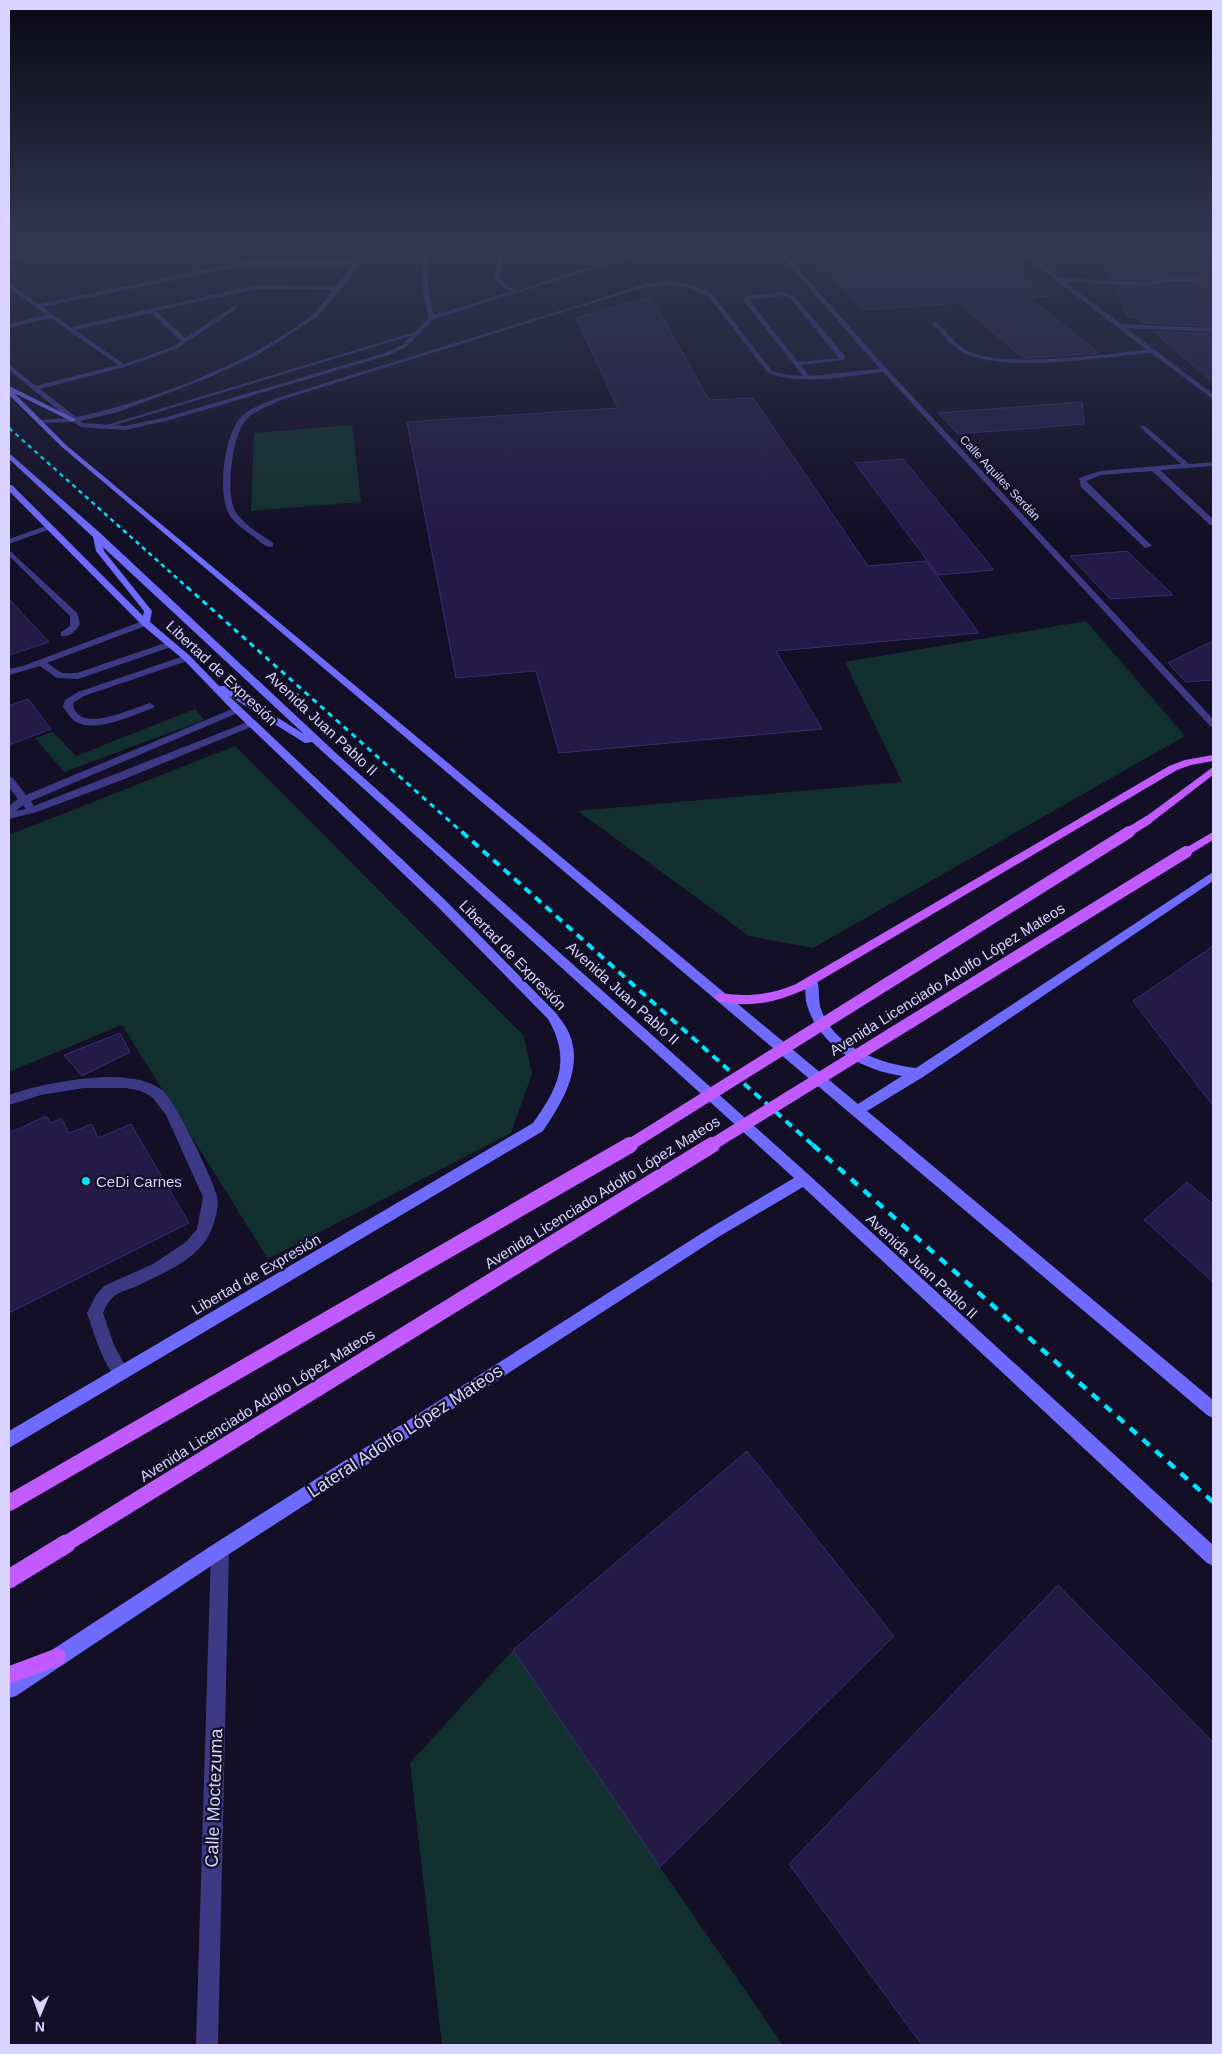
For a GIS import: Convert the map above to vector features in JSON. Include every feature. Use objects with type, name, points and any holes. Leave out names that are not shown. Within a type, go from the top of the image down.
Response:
[{"type":"main road","points":[[9,388],[74,420]]},
{"type":"main road","points":[[9,392],[64,446],[720,997],[858,1110],[1213,1410]]},
{"type":"main road","name":"Avenida Juan Pablo II","points":[[9,455],[333,756],[804,1179],[1213,1558]]},
{"type":"main road","name":"Libertad de Expresión","points":[[9,488],[145,623],[187,658],[237,710],[253,723],[493,954],[552,1016],[563,1034],[568,1054],[563,1082],[556,1101],[538,1127],[9,1440]]},
{"type":"main road","points":[[96,534],[100,551],[148,611],[145,623]]},
{"type":"main road","points":[[208,679],[333,756]]},
{"type":"main road","points":[[720,997],[740,1000],[770,999],[789,993],[1173,768],[1188,762],[1213,758]]},
{"type":"main road","name":"Avenida Licenciado Adolfo López Mateos","points":[[9,1503],[644,1137],[1148,820],[1213,770]]},
{"type":"main road","name":"Avenida Licenciado Adolfo López Mateos","points":[[9,1579],[1213,835]]},
{"type":"main road","points":[[858,1110],[918,1074],[1213,876]]},
{"type":"main road","points":[[812,981],[812,1001],[820,1022],[837,1041],[867,1060],[888,1068],[918,1074]]},
{"type":"main road","name":"Lateral Adolfo López Mateos","points":[[9,1689],[220,1550],[715,1232],[804,1179]]},
{"type":"main road","points":[[9,1675],[57,1656]]},
{"type":"street","points":[[86,340],[123,366]]},
{"type":"street","points":[[41,422],[74,420],[132,406],[206,377],[256,354],[278,340]]},
{"type":"street","points":[[100,428],[394,340]]},
{"type":"street","points":[[9,367],[80,425],[100,428],[125,428],[314,377],[388,354],[404,346],[410,340]]},
{"type":"street","points":[[270,546],[233,514],[227,488],[233,437],[242,421],[252,412],[279,399],[466,340]]},
{"type":"street","points":[[745,340],[770,372],[787,377],[885,370]]},
{"type":"street","points":[[778,340],[808,377]]},
{"type":"street","points":[[797,364],[842,359],[842,356],[829,340]]},
{"type":"street","name":"Calle Aquiles Serdán","points":[[858,340],[1213,724]]},
{"type":"street","points":[[953,340],[966,352],[996,360],[1021,361],[1152,351]]},
{"type":"street","points":[[1137,340],[1213,397]]},
{"type":"street","points":[[36,388],[123,366],[174,348],[185,341]]},
{"type":"street","points":[[821,362],[831,375]]},
{"type":"street","points":[[1143,427],[1187,466]]},
{"type":"street","points":[[1148,546],[1084,486],[1082,480],[1100,473],[1213,464]]},
{"type":"street","points":[[1153,468],[1213,523]]},
{"type":"street","points":[[9,542],[49,528]]},
{"type":"street","points":[[9,552],[74,615],[77,623],[64,634]]},
{"type":"street","points":[[9,672],[145,623]]},
{"type":"street","points":[[40,662],[60,676],[78,676],[171,644]]},
{"type":"street","points":[[150,706],[99,722],[78,720],[68,707],[68,702],[80,694],[187,658]]},
{"type":"street","points":[[9,812],[24,800],[237,710]]},
{"type":"street","points":[[9,816],[33,810],[253,723]]},
{"type":"street","points":[[9,780],[33,810]]},
{"type":"street","points":[[9,1100],[52,1087],[129,1082],[144,1085],[158,1093],[169,1109],[210,1197],[209,1210],[199,1238],[180,1257],[109,1291],[101,1300],[94,1313],[107,1348],[121,1373]]},
{"type":"street","name":"Calle Moctezuma","points":[[205,2043],[220,1550]]},
{"type":"green space","points":[[352,425],[361,502],[251,511],[254,433]]},
{"type":"green space","points":[[1086,621],[1185,736],[813,948],[749,936],[578,811],[902,782],[845,662]]},
{"type":"green space","points":[[195,709],[204,720],[64,772],[35,738],[53,732],[76,756]]},
{"type":"green space","points":[[235,746],[524,1036],[532,1074],[511,1133],[268,1259],[122,1025],[9,1072],[9,835]]},
{"type":"green space","points":[[513,1650],[783,2045],[442,2045],[410,1763]]},
{"type":"building","points":[[586,340],[675,340],[709,400],[753,398],[868,566],[926,561],[979,633],[776,651],[822,729],[559,753],[536,671],[456,678],[407,422],[618,408]]},
{"type":"building","points":[[1002,340],[1082,340],[1099,353],[1023,358]]},
{"type":"building","points":[[1163,340],[1213,340],[1213,382]]},
{"type":"building","points":[[1082,402],[1084,424],[958,434],[938,413]]},
{"type":"building","points":[[903,459],[994,570],[938,575],[855,463]]},
{"type":"building","points":[[1127,551],[1173,595],[1110,599],[1070,556]]},
{"type":"building","points":[[9,599],[49,642],[9,655]]},
{"type":"building","points":[[1213,641],[1213,680],[1186,682],[1168,663]]},
{"type":"building","points":[[28,699],[51,729],[9,745],[9,706]]},
{"type":"building","points":[[1213,946],[1213,1106],[1133,1001]]},
{"type":"building","points":[[120,1033],[130,1052],[82,1076],[64,1055]]},
{"type":"building","name":"CeDi Carnes","points":[[46,1116],[51,1123],[61,1118],[69,1133],[92,1124],[98,1138],[131,1124],[189,1223],[9,1313],[9,1133]]},
{"type":"building","points":[[1187,1182],[1213,1204],[1213,1282],[1144,1220]]},
{"type":"building","points":[[747,1451],[894,1636],[660,1867],[513,1650]]},
{"type":"building","points":[[1058,1585],[1213,1742],[1213,2045],[922,2045],[789,1864]]},
{"type":"railway","points":[[9,428],[188,588]]},
{"type":"railway","points":[[187,587],[463,833]]},
{"type":"railway","points":[[462,832],[814,1146]]},
{"type":"railway","points":[[813,1145],[1213,1502]]},
{"type":"place","name":"CeDi Carnes","points":[[86,1181]]}]
